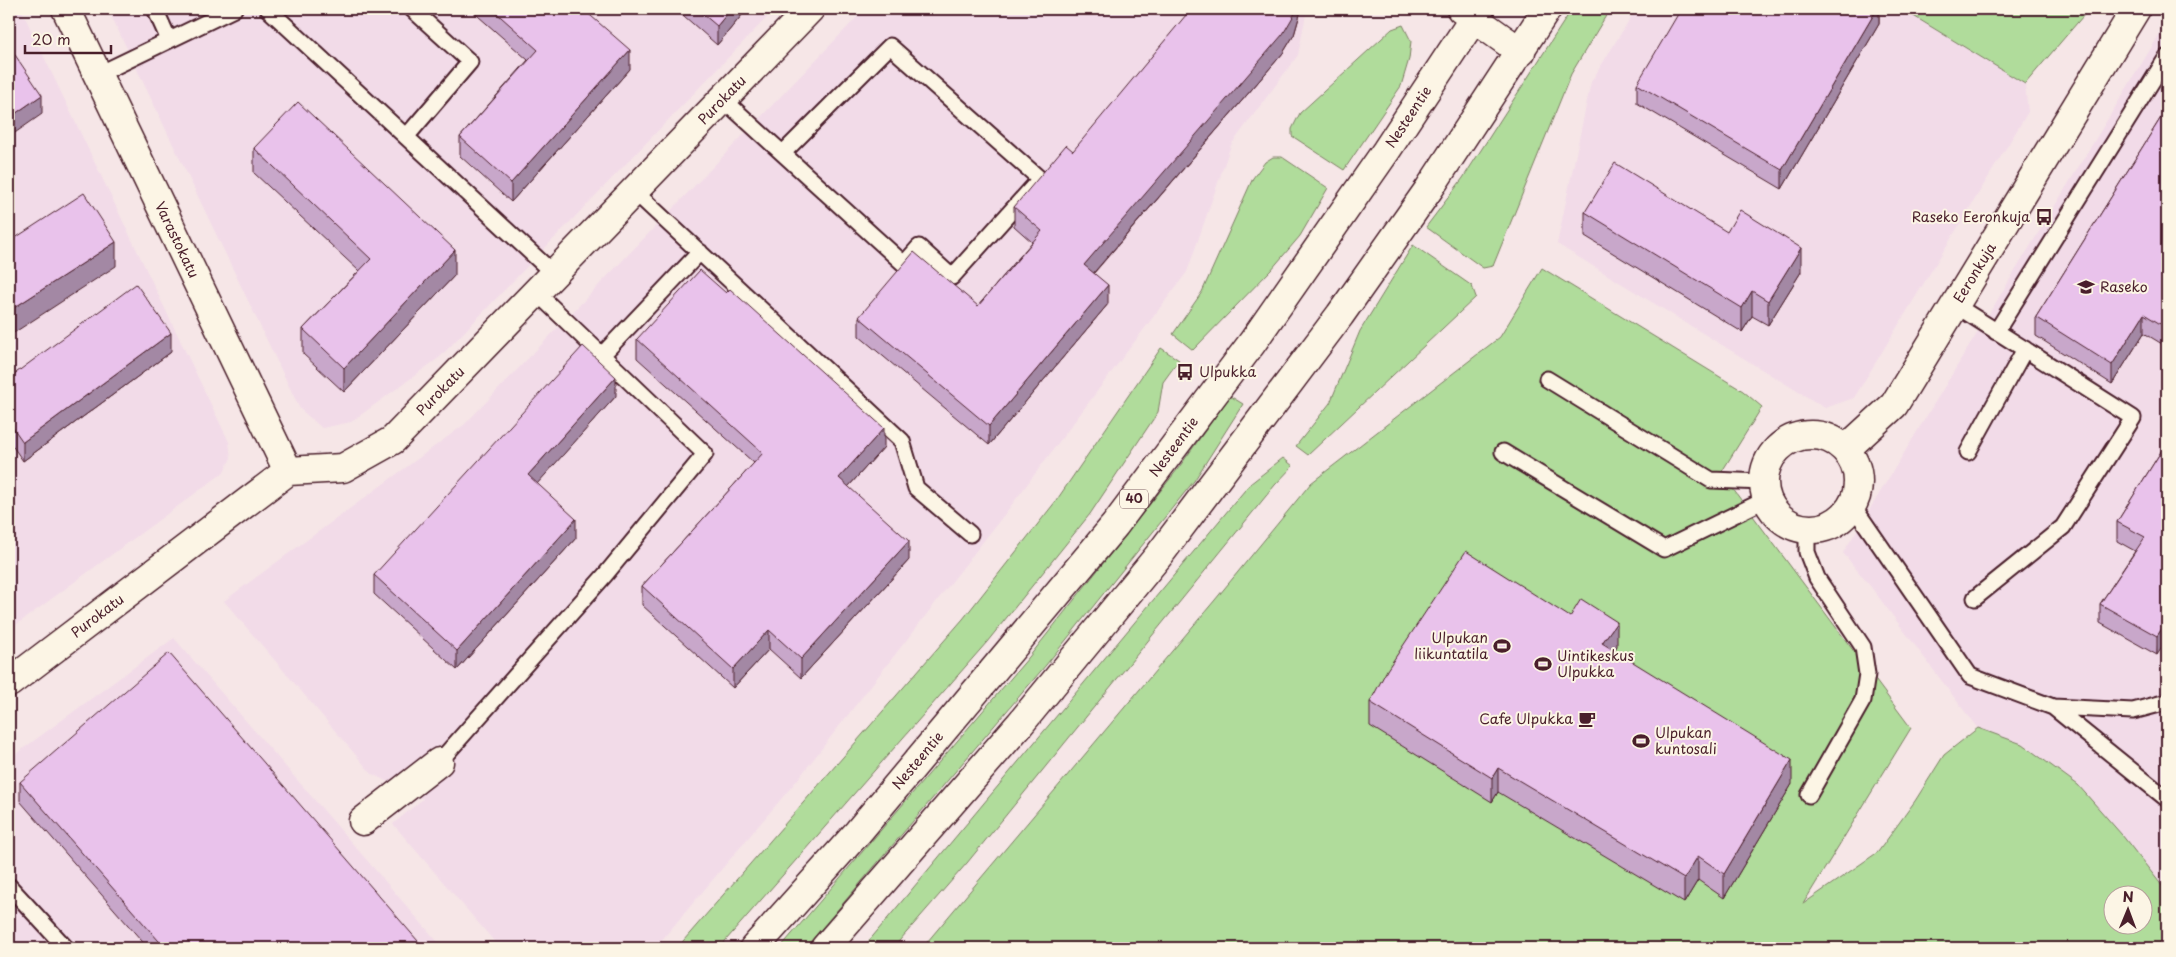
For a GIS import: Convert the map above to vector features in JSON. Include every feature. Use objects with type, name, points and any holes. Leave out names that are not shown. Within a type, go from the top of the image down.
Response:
[{"type":"street","name":"Varastokatu","points":[[66,9],[288,472]]},
{"type":"street","name":"Purokatu","points":[[9,683],[288,472],[343,468],[393,440],[810,9]]},
{"type":"street","points":[[824,948],[1020,724],[1160,554],[1340,315],[1429,189],[1521,52],[1547,9]]},
{"type":"street","name":"Eeronkuja","points":[[1846,449],[1894,405],[2136,9]]},
{"type":"street","points":[[1471,12],[1521,52]]},
{"type":"street","name":"Nesteentie","points":[[754,948],[858,832],[1115,525],[1252,343],[1386,151],[1471,12]]},
{"type":"street","points":[[1804,435],[1819,435],[1834,440],[1846,449],[1855,462],[1859,476],[1858,492],[1853,506],[1843,518],[1830,526],[1807,530],[1794,527],[1782,520],[1773,511],[1765,490],[1765,469],[1770,458],[1778,448],[1789,440],[1804,435]]},
{"type":"street","points":[[363,821],[439,762]]},
{"type":"lane","points":[[155,9],[169,40]]},
{"type":"lane","points":[[98,74],[234,9]]},
{"type":"lane","points":[[268,9],[406,137],[545,283],[602,355],[705,454],[605,575],[439,762]]},
{"type":"lane","points":[[406,137],[470,62],[412,9]]},
{"type":"lane","points":[[723,99],[904,264],[918,248],[952,277],[1040,180],[890,46],[783,153]]},
{"type":"lane","points":[[1996,332],[2167,57]]},
{"type":"lane","points":[[634,191],[902,441],[916,488],[970,534]]},
{"type":"lane","points":[[602,355],[700,252]]},
{"type":"lane","points":[[1955,305],[2133,418],[2064,527],[1975,598]]},
{"type":"lane","points":[[1968,452],[2025,350]]},
{"type":"lane","points":[[1547,379],[1711,480],[1765,490]]},
{"type":"lane","points":[[1502,452],[1664,549],[1765,490]]},
{"type":"lane","points":[[1853,506],[1970,676],[2053,707],[2133,711],[2167,702]]},
{"type":"lane","points":[[1807,530],[1807,552],[1816,578],[1863,647],[1867,674],[1863,700],[1809,795]]},
{"type":"lane","points":[[2053,707],[2167,799]]},
{"type":"lane","points":[[9,886],[66,948]]},
{"type":"shaded area","points":[[9,9],[21,9],[229,442],[231,458],[223,473],[9,630]]},
{"type":"shaded area","points":[[108,9],[775,9],[440,357],[351,422],[322,428],[300,409]]},
{"type":"shaded area","points":[[865,9],[1307,9],[1298,55],[1231,145],[1187,272],[1007,511],[798,779],[655,948],[500,948],[393,824],[423,799],[372,774],[224,601],[465,424]]},
{"type":"shaded area","points":[[1636,9],[1902,9],[2025,84],[2028,112],[1854,398],[1825,408],[1557,244],[1591,82]]},
{"type":"shaded area","name":"Raseko","points":[[2167,22],[2167,948],[2154,934],[2154,884],[2104,884],[2104,896],[1871,587],[1843,553]]},
{"type":"shaded area","points":[[174,638],[443,948],[9,948],[9,759]]},
{"type":"green space","points":[[1572,9],[1610,9],[1571,74],[1493,266],[1483,268],[1426,227],[1463,178]]},
{"type":"green space","points":[[1902,9],[2089,9],[2025,84]]},
{"type":"green space","points":[[1403,25],[1411,41],[1409,59],[1401,86],[1344,170],[1292,136],[1292,129],[1300,113],[1392,29]]},
{"type":"green space","points":[[1273,157],[1282,157],[1328,188],[1300,236],[1271,270],[1193,350],[1173,334],[1202,292],[1253,178],[1265,162]]},
{"type":"green space","points":[[1413,245],[1472,286],[1476,297],[1308,455],[1296,446],[1330,403],[1360,331]]},
{"type":"green space","name":"Uintikeskus Ulpukka","points":[[1542,268],[1743,391],[1762,407],[1721,473],[1911,728],[1803,904],[1878,852],[1915,801],[1944,755],[1978,728],[2022,744],[2078,785],[2122,835],[2167,892],[2167,948],[922,948],[1311,483],[1500,337]]},
{"type":"green space","points":[[1161,348],[1179,360],[1163,382],[1158,412],[1090,514],[987,642],[719,948],[677,948],[963,619],[1056,501]]},
{"type":"green space","points":[[1230,396],[1243,404],[1194,481],[1046,665],[805,948],[780,948],[1029,657],[1177,470]]},
{"type":"green space","points":[[1283,458],[1293,466],[1275,485],[967,863],[893,948],[863,948],[1250,484]]},
{"type":"building","points":[[492,9],[583,9],[630,50],[511,183],[460,137],[538,50]]},
{"type":"building","points":[[697,9],[731,9],[717,26]]},
{"type":"building","points":[[1191,9],[1296,9],[1283,34],[1084,265],[1108,285],[989,426],[859,317],[914,252],[978,306],[1042,231],[1014,207],[1066,145],[1073,151]]},
{"type":"building","points":[[1681,9],[1877,9],[1782,170],[1637,84]]},
{"type":"building","points":[[9,46],[42,95],[9,118]]},
{"type":"building","points":[[298,102],[455,250],[344,368],[303,329],[371,259],[254,148]]},
{"type":"building","points":[[2167,108],[2167,328],[2144,314],[2112,365],[2036,317]]},
{"type":"building","points":[[1615,163],[1727,232],[1740,210],[1801,248],[1768,301],[1752,291],[1742,308],[1585,212]]},
{"type":"building","points":[[84,193],[116,242],[9,311],[9,242]]},
{"type":"building","points":[[700,270],[726,293],[730,289],[884,428],[839,478],[909,541],[801,659],[769,630],[733,669],[642,586],[763,453],[637,339]]},
{"type":"building","points":[[136,284],[171,333],[23,442],[9,422],[9,378]]},
{"type":"building","points":[[583,346],[616,377],[528,475],[576,519],[457,651],[374,575]]},
{"type":"building","points":[[2167,442],[2167,621],[2157,636],[2100,604],[2145,537],[2117,522]]},
{"type":"building","points":[[1466,551],[1570,617],[1581,599],[1617,622],[1602,643],[1792,760],[1724,874],[1698,856],[1684,879],[1498,768],[1492,778],[1370,702],[1387,670]]},
{"type":"building","points":[[169,653],[424,948],[165,948],[20,782]]},
{"type":"place","name":"Raseko Eeronkuja","points":[[2044,217]]},
{"type":"place","name":"Raseko","points":[[2086,287]]},
{"type":"place","name":"Ulpukka","points":[[1185,372]]},
{"type":"place","name":"Ulpukan liikuntatila","points":[[1502,646]]},
{"type":"place","name":"Uintikeskus Ulpukka","points":[[1543,664]]},
{"type":"place","name":"Cafe Ulpukka","points":[[1587,719]]},
{"type":"place","name":"Ulpukan kuntosali","points":[[1641,741]]}]
